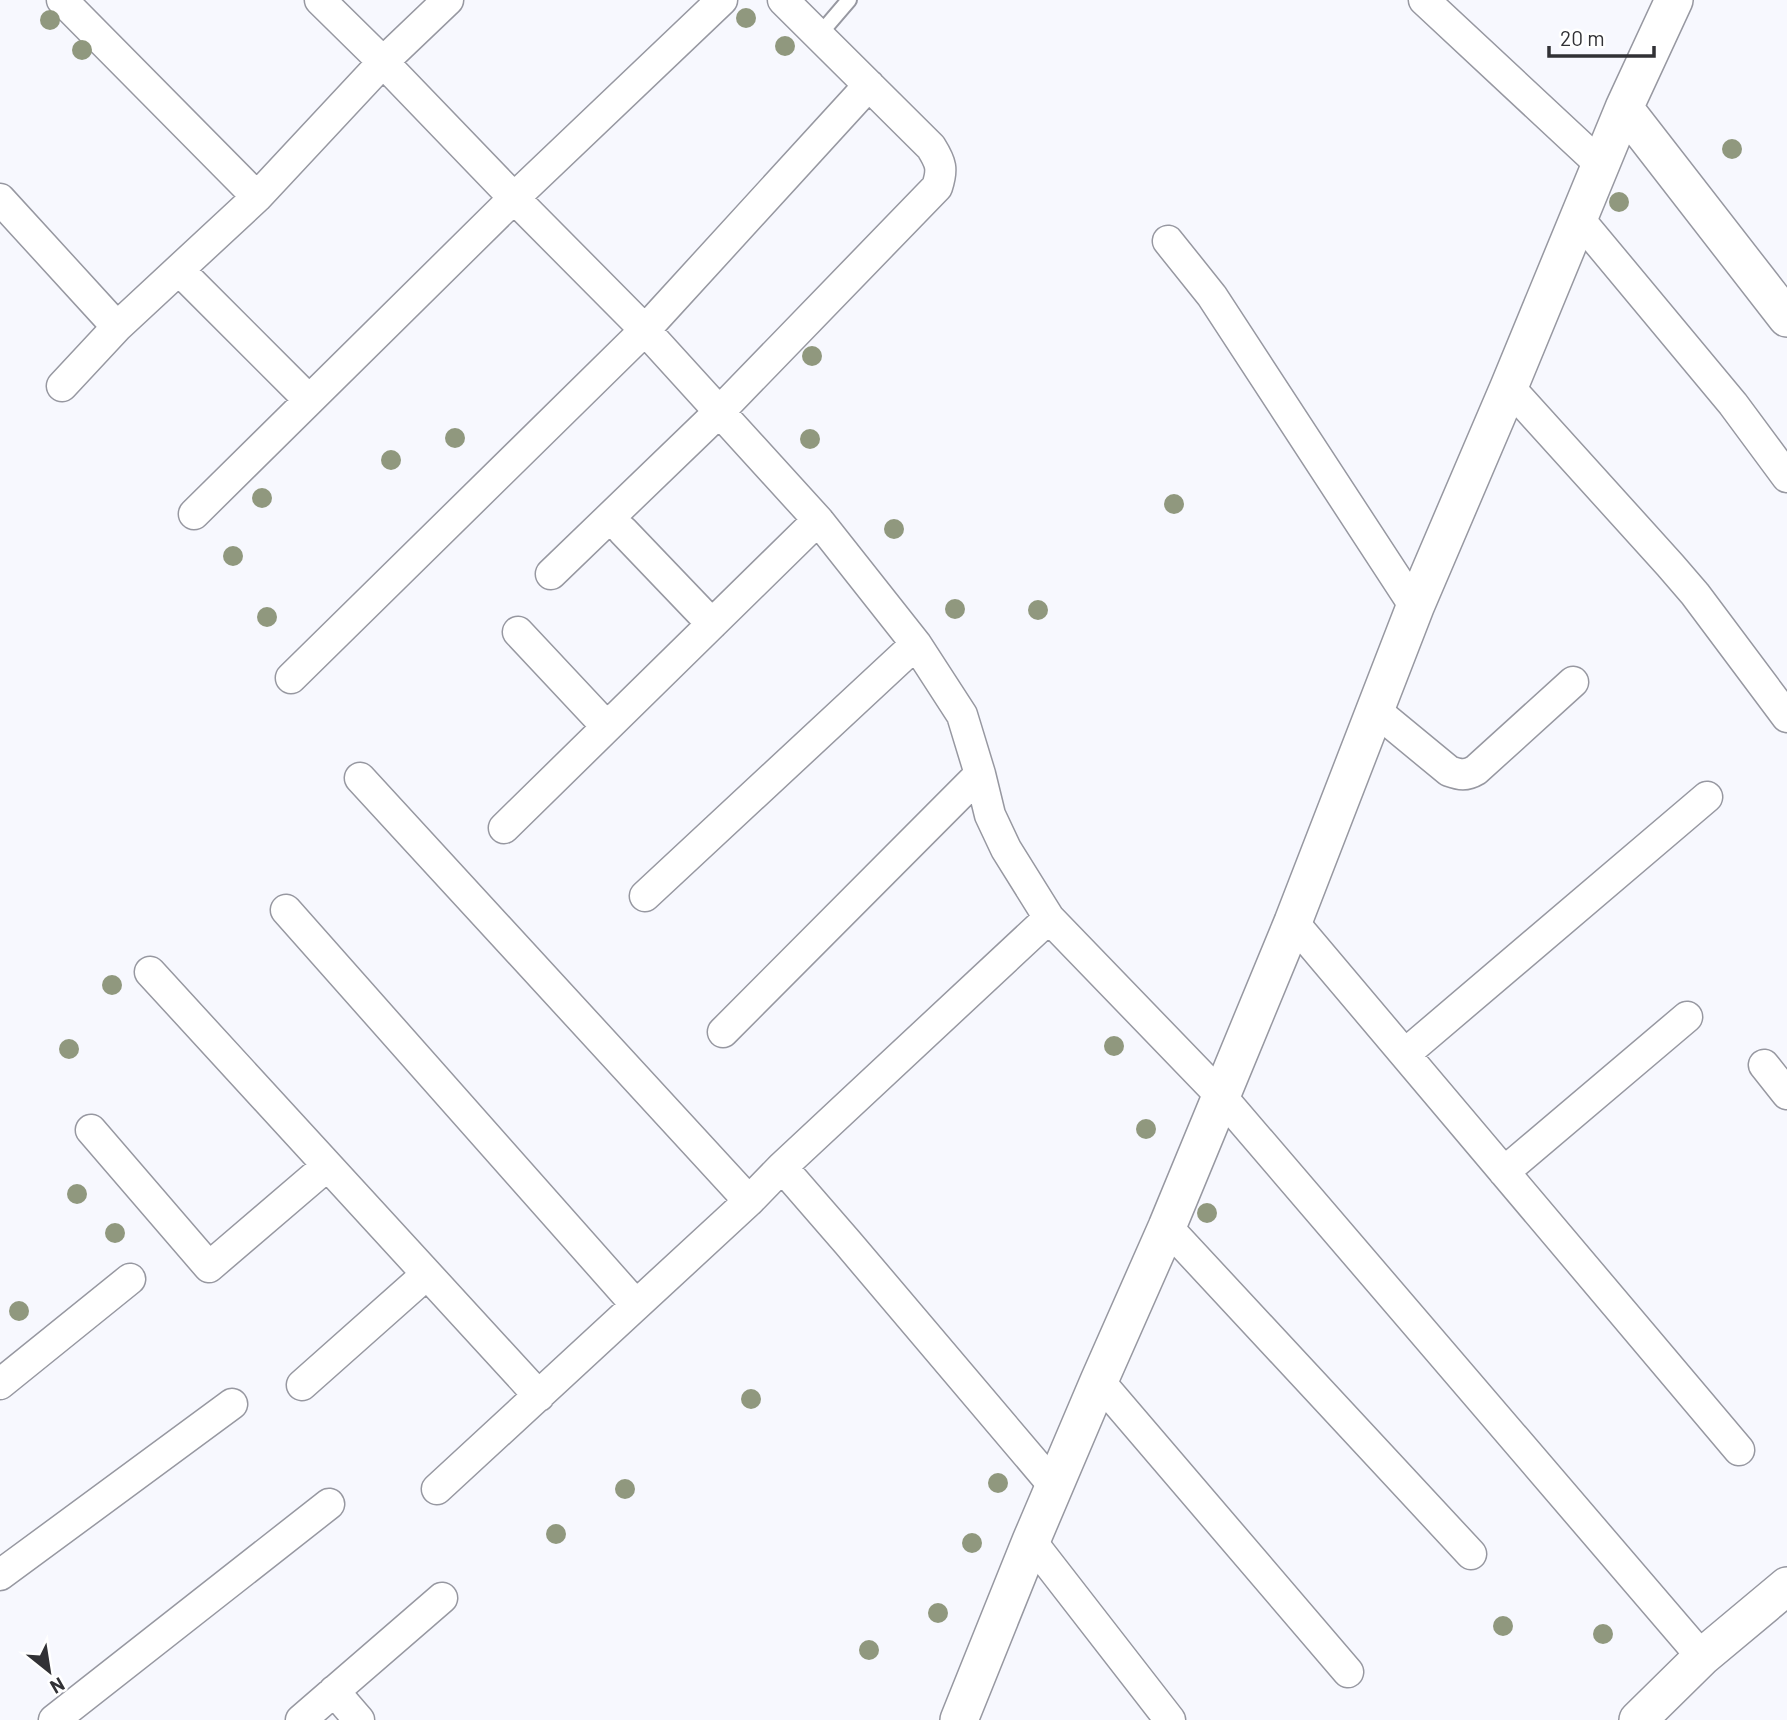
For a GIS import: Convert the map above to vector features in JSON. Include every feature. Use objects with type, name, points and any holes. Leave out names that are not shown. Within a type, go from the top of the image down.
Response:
[{"type":"street","points":[[62,0],[257,197]]},
{"type":"street","points":[[320,0],[645,330],[818,520],[916,644],[961,715],[990,815],[1006,849],[1049,918],[1221,1096],[1702,1657]]},
{"type":"street","points":[[62,386],[117,327],[257,197],[383,62],[448,0]]},
{"type":"street","points":[[194,514],[514,198],[722,0]]},
{"type":"street","points":[[551,574],[719,412],[937,187],[941,174],[940,160],[931,146],[783,0]]},
{"type":"street","points":[[1424,0],[1601,165]]},
{"type":"street","points":[[961,1719],[1031,1541],[1167,1227],[1293,922],[1415,607],[1624,108],[1674,0]]},
{"type":"street","points":[[291,678],[645,330],[869,85]]},
{"type":"street","points":[[1624,108],[1787,318]]},
{"type":"street","points":[[0,200],[117,327]]},
{"type":"street","points":[[1579,219],[1733,404],[1787,477]]},
{"type":"street","points":[[1168,241],[1212,296],[1415,607]]},
{"type":"street","points":[[179,270],[309,400]]},
{"type":"street","points":[[1509,387],[1671,565],[1787,717]]},
{"type":"street","points":[[504,828],[818,520]]},
{"type":"street","points":[[623,531],[712,624]]},
{"type":"street","points":[[518,632],[607,727]]},
{"type":"street","points":[[645,896],[916,644]]},
{"type":"street","points":[[1376,710],[1449,771],[1468,775],[1573,682]]},
{"type":"street","points":[[723,1032],[980,774]]},
{"type":"street","points":[[360,778],[749,1201]]},
{"type":"street","points":[[1405,1054],[1707,797]]},
{"type":"street","points":[[286,910],[636,1305]]},
{"type":"street","points":[[438,1489],[1049,918]]},
{"type":"street","points":[[1293,922],[1739,1450]]},
{"type":"street","points":[[150,972],[538,1396]]},
{"type":"street","points":[[1504,1172],[1687,1017]]},
{"type":"street","points":[[1764,1065],[1787,1094]]},
{"type":"street","points":[[91,1129],[209,1267],[327,1166]]},
{"type":"street","points":[[782,1167],[1054,1486]]},
{"type":"street","points":[[1167,1227],[1471,1554]]},
{"type":"street","points":[[302,1385],[427,1274]]},
{"type":"street","points":[[0,1384],[130,1279]]},
{"type":"street","points":[[1099,1381],[1348,1672]]},
{"type":"street","points":[[0,1575],[232,1404]]},
{"type":"street","points":[[54,1720],[329,1504]]},
{"type":"street","points":[[1031,1541],[1170,1720]]},
{"type":"street","points":[[1639,1720],[1702,1657],[1787,1586]]},
{"type":"street","points":[[301,1720],[442,1598]]},
{"type":"street","points":[[334,1691],[359,1720]]},
{"type":"lane","points":[[819,35],[849,0]]}]
